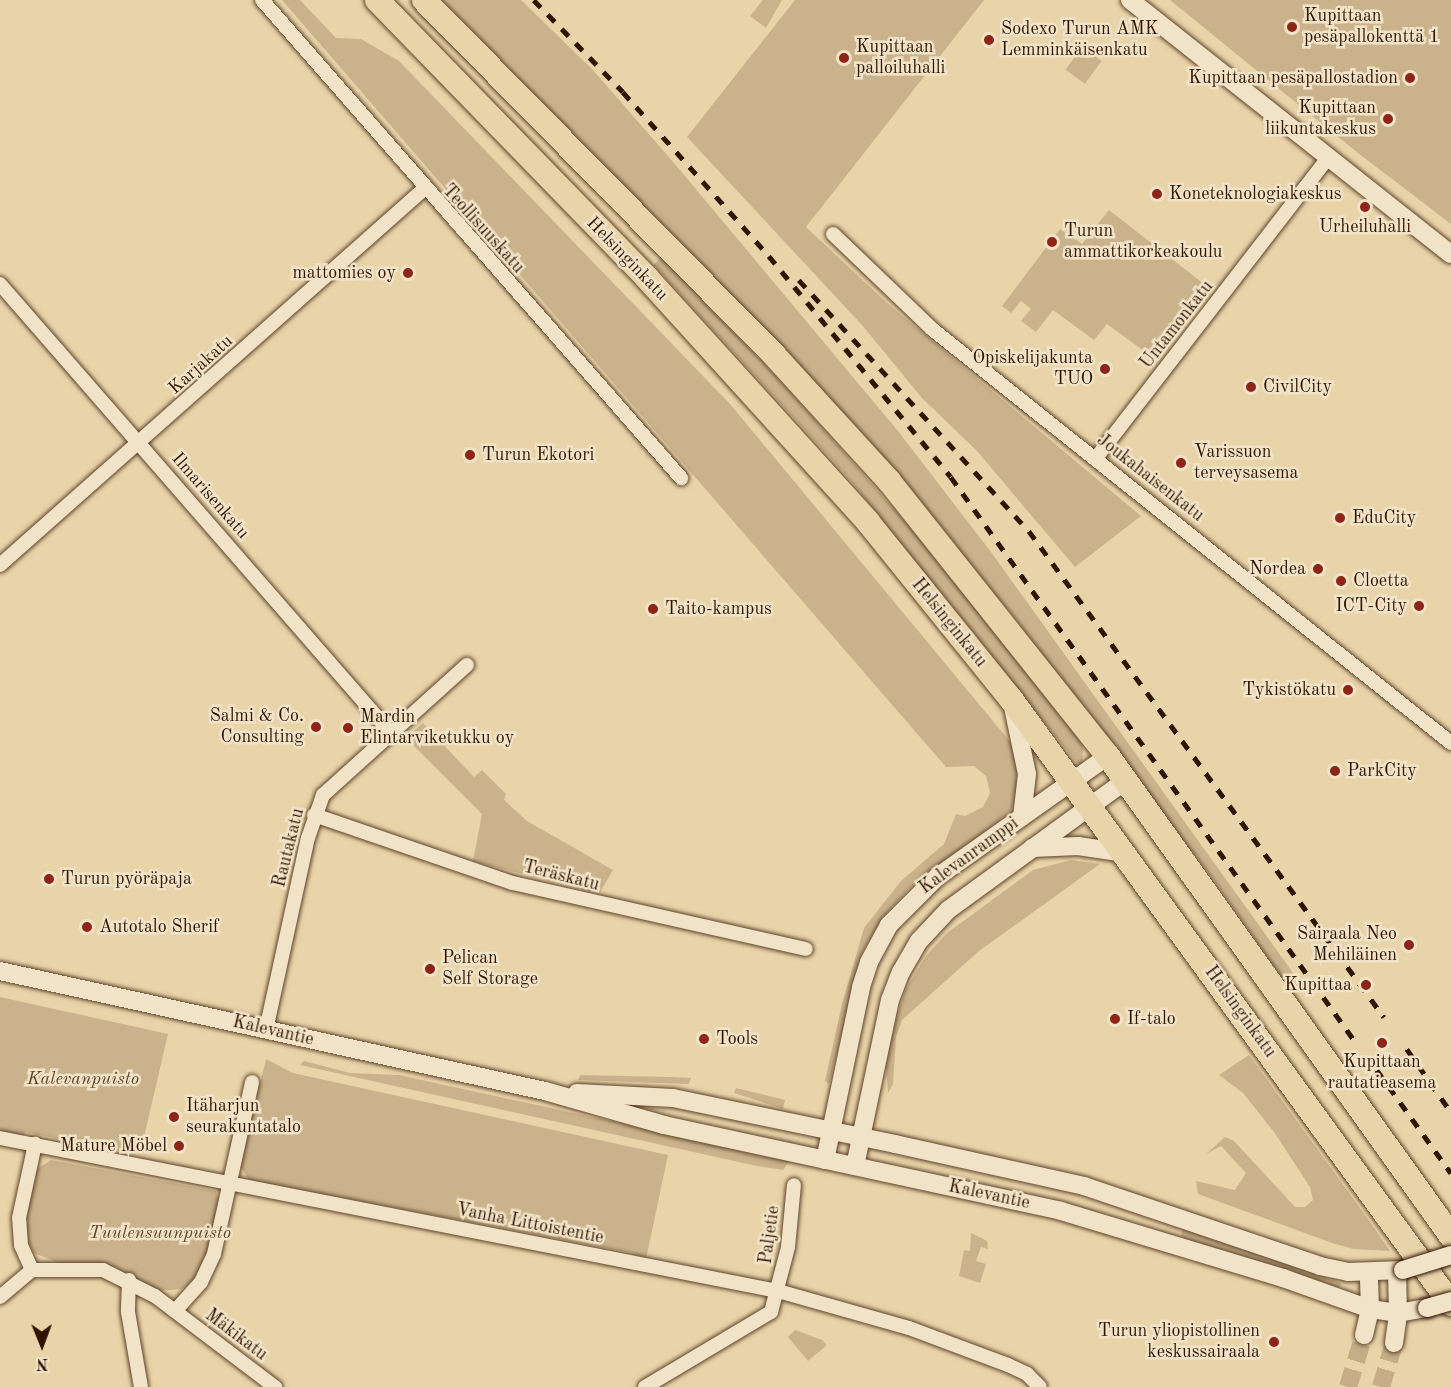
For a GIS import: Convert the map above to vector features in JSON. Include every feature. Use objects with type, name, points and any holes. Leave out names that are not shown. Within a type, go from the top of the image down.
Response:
[{"type":"highway","name":"Helsinginkatu","points":[[377,0],[754,392],[868,522],[1011,699],[1073,782],[1451,1303]]},
{"type":"highway","name":"Helsinginkatu","points":[[424,0],[774,355],[889,481],[1126,780],[1451,1236]]},
{"type":"main road","points":[[1130,0],[1451,254]]},
{"type":"main road","points":[[1011,699],[1028,774],[1022,818]]},
{"type":"main road","name":"Kalevanramppi","points":[[825,1160],[861,987],[883,934],[926,886],[1108,756]]},
{"type":"main road","name":"Kalevanramppi","points":[[855,1166],[890,1000],[912,952],[948,910],[1126,780]]},
{"type":"main road","points":[[1032,848],[1078,846],[1125,853]]},
{"type":"main road","name":"Kalevantie","points":[[0,971],[545,1091],[664,1125],[1116,1226],[1370,1309],[1398,1312],[1451,1303]]},
{"type":"main road","name":"Kalevantie","points":[[545,1091],[673,1098],[861,1136],[1084,1186],[1308,1263],[1369,1273],[1400,1270]]},
{"type":"main road","points":[[1394,1343],[1400,1270],[1451,1255]]},
{"type":"main road","points":[[1364,1335],[1370,1309],[1369,1273]]},
{"type":"street","name":"Teollisuuskatu","points":[[262,0],[424,189],[681,478]]},
{"type":"street","name":"Untamonkatu","points":[[1096,458],[1329,157]]},
{"type":"street","name":"Karjakatu","points":[[0,565],[141,444],[424,189]]},
{"type":"street","name":"Joukahaisenkatu","points":[[833,234],[932,329],[1451,742]]},
{"type":"street","name":"Ilmarisenkatu","points":[[0,285],[390,732]]},
{"type":"street","name":"Rautakatu","points":[[266,1030],[314,815],[332,784],[467,665]]},
{"type":"street","name":"Teräskatu","points":[[314,815],[513,883],[806,949]]},
{"type":"street","points":[[175,1311],[207,1272],[230,1185],[252,1083]]},
{"type":"street","name":"Vanha Littoistentie","points":[[0,1138],[141,1163],[230,1185],[778,1291],[909,1328],[1028,1374],[1040,1387]]},
{"type":"street","points":[[0,1297],[32,1270],[21,1245],[19,1218],[35,1144]]},
{"type":"street","name":"Paljetie","points":[[645,1387],[766,1319],[778,1291],[788,1247],[794,1185]]},
{"type":"street","name":"Mäkikatu","points":[[32,1270],[83,1268],[129,1280],[175,1311],[275,1387]]},
{"type":"street","points":[[129,1280],[128,1312],[141,1387]]},
{"type":"green space","points":[[282,0],[300,0],[336,38],[361,39],[399,61],[730,404],[1012,744],[1021,772],[1016,802],[1010,812],[909,888],[883,917],[862,952],[829,1084],[825,1081],[842,1004],[864,928],[901,881],[944,844],[956,814],[965,816],[983,807],[990,793],[986,776],[974,766],[946,767]]},
{"type":"green space","points":[[442,0],[521,0],[592,69],[674,163],[898,431],[991,552],[1301,984],[1291,991],[1214,880],[1014,617],[895,474],[734,297]]},
{"type":"green space","points":[[763,0],[782,0],[766,28],[750,16]]},
{"type":"green space","points":[[795,0],[984,0],[806,227],[887,303],[1141,516],[1075,567],[977,451],[922,398],[862,325],[687,137]]},
{"type":"green space","name":"Kupittaan liikuntakeskus","points":[[1170,0],[1451,0],[1451,224],[1358,153]]},
{"type":"green space","points":[[1082,47],[1101,61],[1085,84],[1066,70]]},
{"type":"green space","points":[[1109,210],[1204,284],[1148,354],[1107,324],[1094,340],[1053,310],[1036,332],[1021,321],[1031,309],[1021,301],[1011,313],[1002,306],[1060,229],[1082,244]]},
{"type":"green space","points":[[661,257],[776,376],[947,569],[1077,734],[1083,749],[1082,769],[847,476],[654,265]]},
{"type":"green space","points":[[423,723],[474,777],[482,770],[506,794],[504,800],[527,821],[613,870],[599,894],[473,861],[482,814],[406,738]]},
{"type":"green space","points":[[1071,860],[1100,864],[979,951],[902,1020],[896,1037],[893,1084],[888,1093],[886,1066],[892,1032],[906,989],[926,956],[947,933],[1033,870]]},
{"type":"green space","name":"Kalevanpuisto","points":[[0,997],[168,1034],[141,1150],[135,1154],[25,1132],[23,1137],[0,1133]]},
{"type":"green space","points":[[1249,1055],[1390,1251],[1353,1249],[1332,1243],[1198,1194],[1196,1181],[1235,1190],[1246,1173],[1221,1146],[1206,1154],[1225,1137],[1234,1141],[1295,1207],[1305,1207],[1313,1200],[1310,1187],[1274,1132],[1243,1093],[1219,1075]]},
{"type":"green space","points":[[266,1059],[293,1073],[668,1155],[646,1259],[633,1253],[249,1180],[240,1166]]},
{"type":"green space","points":[[304,1061],[350,1073],[399,1075],[790,1160],[783,1170],[757,1166],[300,1065]]},
{"type":"green space","points":[[580,1075],[691,1078],[689,1084],[578,1080]]},
{"type":"green space","points":[[736,1088],[785,1100],[783,1109],[734,1093]]},
{"type":"green space","name":"Tuulensuunpuisto","points":[[51,1160],[216,1191],[219,1203],[206,1258],[195,1279],[181,1289],[159,1291],[116,1268],[97,1263],[59,1263],[34,1253],[25,1238],[25,1221],[35,1170]]},
{"type":"green space","points":[[1183,1228],[1341,1283],[1339,1288],[1187,1240],[1181,1236]]},
{"type":"green space","points":[[971,1233],[987,1241],[988,1249],[981,1247],[976,1261],[986,1264],[980,1283],[959,1276],[964,1250],[970,1251]]},
{"type":"green space","points":[[795,1330],[822,1340],[827,1345],[808,1361],[788,1337]]},
{"type":"tunnel","points":[[1348,1387],[1364,1335]]},
{"type":"tunnel","points":[[1381,1387],[1394,1343]]},
{"type":"railway","points":[[534,0],[623,92],[769,256],[951,477],[1354,1040]]},
{"type":"railway","points":[[799,280],[1029,531],[1384,1017]]},
{"type":"railway","points":[[1407,1049],[1451,1112]]},
{"type":"railway","points":[[1377,1070],[1451,1173]]},
{"type":"place","name":"Kupittaan pesäpallokenttä 1","points":[[1292,27]]},
{"type":"place","name":"Sodexo Turun AMK Lemminkäisenkatu","points":[[989,40]]},
{"type":"place","name":"Kupittaan palloiluhalli","points":[[844,58]]},
{"type":"place","name":"Kupittaan pesäpallostadion","points":[[1410,78]]},
{"type":"place","name":"Kupittaan liikuntakeskus","points":[[1388,119]]},
{"type":"place","name":"Koneteknologiakeskus","points":[[1157,194]]},
{"type":"place","name":"Urheiluhalli","points":[[1365,207]]},
{"type":"place","name":"Turun ammattikorkeakoulu","points":[[1052,242]]},
{"type":"place","name":"mattomies oy","points":[[408,273]]},
{"type":"place","name":"Opiskelijakunta TUO","points":[[1105,369]]},
{"type":"place","name":"CivilCity","points":[[1251,387]]},
{"type":"place","name":"Turun Ekotori","points":[[470,455]]},
{"type":"place","name":"Varissuon terveysasema","points":[[1181,463]]},
{"type":"place","name":"EduCity","points":[[1340,518]]},
{"type":"place","name":"Nordea","points":[[1318,569]]},
{"type":"place","name":"Cloetta","points":[[1341,581]]},
{"type":"place","name":"ICT-City","points":[[1419,606]]},
{"type":"place","name":"Taito-kampus","points":[[653,609]]},
{"type":"place","name":"Tykistökatu","points":[[1348,690]]},
{"type":"place","name":"Salmi & Co. Consulting","points":[[316,727]]},
{"type":"place","name":"Mardin Elintarviketukku oy","points":[[348,728]]},
{"type":"place","name":"ParkCity","points":[[1335,771]]},
{"type":"place","name":"Turun pyöräpaja","points":[[49,879]]},
{"type":"place","name":"Autotalo Sherif","points":[[87,927]]},
{"type":"place","name":"Sairaala Neo Mehiläinen","points":[[1409,945]]},
{"type":"place","name":"Pelican Self Storage","points":[[430,969]]},
{"type":"place","name":"Kupittaa","points":[[1366,985]]},
{"type":"place","name":"If-talo","points":[[1115,1019]]},
{"type":"place","name":"Tools","points":[[704,1039]]},
{"type":"place","name":"Kupittaan rautatieasema","points":[[1382,1043]]},
{"type":"place","name":"Itäharjun seurakuntatalo","points":[[174,1117]]},
{"type":"place","name":"Mature Möbel","points":[[179,1146]]},
{"type":"place","name":"Turun yliopistollinen keskussairaala","points":[[1274,1342]]}]
